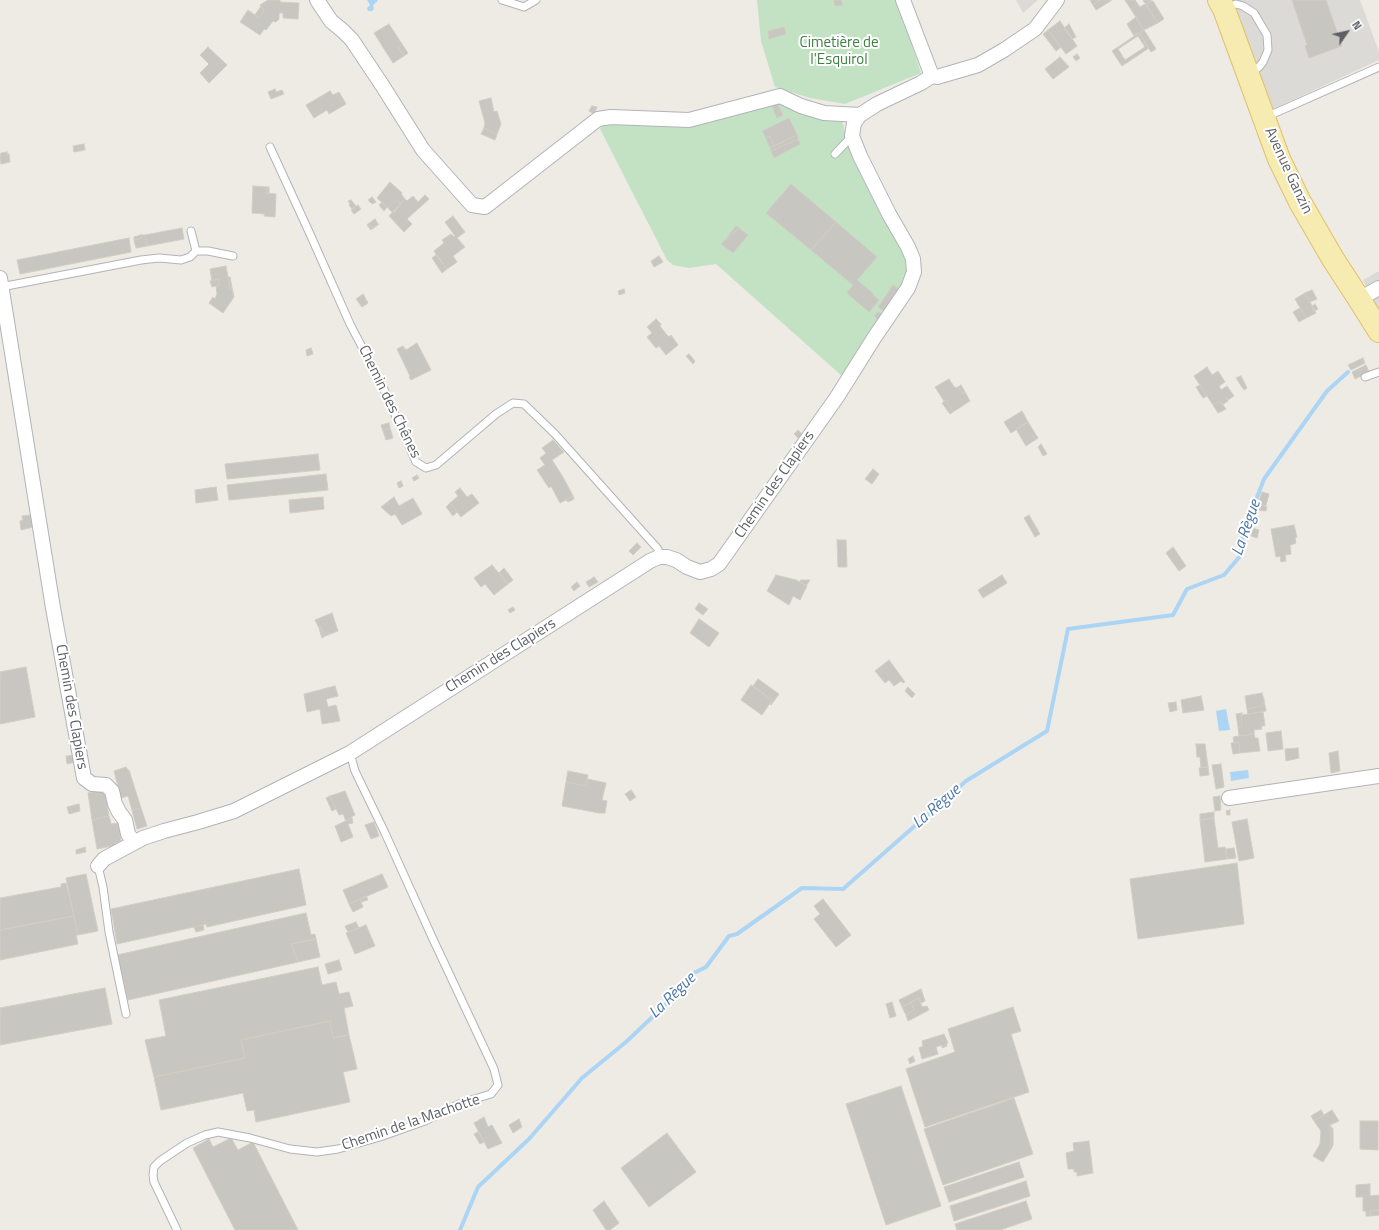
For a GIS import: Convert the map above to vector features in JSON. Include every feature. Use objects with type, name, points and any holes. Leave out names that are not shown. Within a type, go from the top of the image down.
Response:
[{"type":"main road","name":"Avenue Ganzin","points":[[1222,4],[1279,159],[1300,202],[1333,259],[1379,331]]},
{"type":"street","points":[[317,0],[331,21],[352,40],[423,150],[472,205],[485,207],[598,119],[611,117],[689,120],[780,96],[801,106],[824,113],[860,115]]},
{"type":"street","points":[[903,0],[932,76]]},
{"type":"street","points":[[852,136],[854,123],[860,115],[932,76],[937,77],[978,65],[1004,50],[1035,29],[1057,0]]},
{"type":"street","name":"Chemin des Clapiers","points":[[1,282],[53,608],[84,778],[92,784],[106,785],[112,791],[117,808],[125,820],[128,834],[134,842],[164,831],[234,810],[350,752],[650,561],[659,557],[667,557],[700,572],[711,569],[719,564],[837,397],[908,288],[914,272],[913,260],[908,247],[889,214],[860,156],[852,136]]},
{"type":"street","points":[[1359,298],[1379,288]]},
{"type":"street","points":[[1229,798],[1379,776]]},
{"type":"street","points":[[98,866],[104,858],[134,842]]},
{"type":"lane","points":[[502,0],[524,7],[536,0]]},
{"type":"lane","points":[[1222,4],[1236,4],[1243,6],[1254,13],[1266,35],[1268,50],[1263,62],[1258,68],[1248,72]]},
{"type":"lane","points":[[1264,118],[1379,67]]},
{"type":"lane","points":[[834,154],[852,136]]},
{"type":"lane","name":"Chemin des Chênes","points":[[270,147],[350,324],[383,387],[416,462],[426,468],[436,465],[496,414],[513,403],[524,404],[555,434],[658,549],[659,557]]},
{"type":"lane","points":[[191,231],[196,251]]},
{"type":"lane","points":[[1,282],[141,260],[159,258],[181,260],[190,257],[196,251],[208,251],[233,256]]},
{"type":"lane","points":[[1365,377],[1379,372]]},
{"type":"lane","name":"Chemin de la Machotte","points":[[177,1230],[154,1182],[153,1174],[154,1168],[160,1161],[186,1143],[205,1135],[218,1132],[250,1138],[290,1149],[317,1152],[338,1149],[380,1137],[425,1121],[461,1103],[491,1094],[498,1086],[494,1069],[355,771],[350,752]]},
{"type":"lane","points":[[98,866],[109,932],[126,1014]]},
{"type":"shaded area","points":[[1016,0],[1038,0],[1023,13]]},
{"type":"shaded area","points":[[1227,0],[1360,0],[1379,52],[1379,60],[1271,110]]},
{"type":"shaded area","points":[[1379,271],[1379,315],[1363,280]]},
{"type":"green space","name":"Cimetière de l'Esquirol","points":[[757,0],[897,0],[921,73],[845,104],[810,98],[775,87],[761,41]]},
{"type":"green space","points":[[761,97],[815,103],[840,109],[846,136],[905,249],[909,274],[903,292],[842,376],[716,264],[689,268],[673,265],[667,260],[600,129],[610,113],[629,110],[691,117]]},
{"type":"water","points":[[367,0],[378,1],[373,5],[374,9],[372,11],[368,11],[367,8],[370,5]]},
{"type":"water","points":[[1226,709],[1230,730],[1219,731],[1216,711]]},
{"type":"water","points":[[1248,770],[1249,778],[1231,781],[1230,772]]},
{"type":"building","points":[[268,0],[299,3],[298,19],[283,18],[283,13],[279,13],[279,19],[276,22],[273,21],[260,35],[240,22],[248,10],[259,18],[264,10],[260,5]]},
{"type":"building","points":[[834,0],[841,0],[843,5],[835,6]]},
{"type":"building","points":[[1090,0],[1100,0],[1093,5]]},
{"type":"building","points":[[1100,0],[1112,0],[1096,10],[1093,5]]},
{"type":"building","points":[[1125,0],[1135,0],[1140,7],[1145,4],[1158,23],[1144,30]]},
{"type":"building","points":[[1292,0],[1326,0],[1342,46],[1309,58],[1305,46],[1307,45]]},
{"type":"building","points":[[1143,1],[1151,1],[1146,4]]},
{"type":"building","points":[[1153,1],[1164,19],[1158,23],[1146,4]]},
{"type":"building","points":[[261,6],[264,10],[259,18],[255,15]]},
{"type":"building","points":[[1136,17],[1144,30],[1134,36],[1127,24]]},
{"type":"building","points":[[1060,21],[1077,46],[1066,54],[1048,30]]},
{"type":"building","points":[[389,24],[402,44],[398,47],[404,56],[393,63],[374,33]]},
{"type":"building","points":[[1069,24],[1076,37],[1072,39],[1064,28]]},
{"type":"building","points":[[784,27],[786,34],[769,39],[768,31]]},
{"type":"building","points":[[1048,30],[1061,47],[1056,51],[1043,34]]},
{"type":"building","points":[[1144,30],[1156,49],[1151,52],[1139,33]]},
{"type":"building","points":[[1139,33],[1149,48],[1122,66],[1112,51]],"holes":[[[1138,36],[1145,47],[1125,60],[1118,49]]]},
{"type":"building","points":[[402,44],[408,53],[404,56],[398,47]]},
{"type":"building","points":[[208,47],[227,65],[209,83],[200,73],[209,64],[200,55]]},
{"type":"building","points":[[1077,54],[1080,58],[1076,61],[1073,57]]},
{"type":"building","points":[[1060,57],[1069,67],[1053,79],[1045,69]]},
{"type":"building","points":[[275,89],[276,92],[282,90],[284,94],[271,99],[268,92]]},
{"type":"building","points":[[330,91],[333,95],[339,92],[346,104],[329,114],[327,110],[314,118],[306,105]]},
{"type":"building","points":[[491,98],[494,112],[497,111],[501,124],[497,134],[484,128],[485,123],[479,101]]},
{"type":"building","points":[[777,103],[783,115],[777,118],[772,106]]},
{"type":"building","points":[[592,106],[597,107],[594,114],[589,111]]},
{"type":"building","points":[[789,118],[797,135],[774,146],[770,136],[766,138],[762,131]]},
{"type":"building","points":[[484,128],[497,134],[495,140],[481,134]]},
{"type":"building","points":[[797,135],[798,139],[771,151],[770,148]]},
{"type":"building","points":[[770,136],[774,146],[770,148],[766,138]]},
{"type":"building","points":[[798,139],[800,144],[774,158],[771,151]]},
{"type":"building","points":[[84,144],[85,150],[74,152],[73,146]]},
{"type":"building","points":[[7,152],[7,154],[9,154],[10,162],[1,164],[1,153]]},
{"type":"building","points":[[390,182],[402,193],[401,194],[405,199],[400,204],[396,200],[388,208],[377,198]]},
{"type":"building","points":[[791,184],[836,222],[811,250],[766,213]]},
{"type":"building","points":[[253,186],[267,187],[266,193],[276,194],[275,217],[264,216],[265,214],[252,213]]},
{"type":"building","points":[[267,187],[269,187],[269,193],[266,193]]},
{"type":"building","points":[[425,195],[429,199],[407,219],[412,224],[404,232],[389,216],[405,199],[407,201],[413,196],[418,202]]},
{"type":"building","points":[[372,197],[376,202],[372,204],[368,200]]},
{"type":"building","points":[[351,200],[356,206],[352,209],[348,201]]},
{"type":"building","points":[[396,200],[401,204],[393,213],[388,208]]},
{"type":"building","points":[[382,202],[387,207],[384,211],[379,205]]},
{"type":"building","points":[[358,205],[361,209],[354,214],[351,210]]},
{"type":"building","points":[[453,216],[465,232],[457,238],[465,247],[453,256],[457,262],[447,269],[434,251],[444,243],[442,240],[451,234],[454,237],[455,236],[445,222]]},
{"type":"building","points":[[375,219],[378,224],[372,228],[368,224]]},
{"type":"building","points":[[836,222],[877,257],[857,280],[879,300],[869,312],[847,293],[853,285],[811,250]]},
{"type":"building","points":[[368,224],[372,228],[379,224],[371,230],[367,225]]},
{"type":"building","points":[[736,226],[739,228],[724,241]]},
{"type":"building","points":[[182,228],[184,239],[147,246],[145,235]]},
{"type":"building","points":[[739,228],[748,235],[733,253],[721,244]]},
{"type":"building","points":[[141,235],[142,238],[134,240],[134,237]]},
{"type":"building","points":[[141,235],[145,235],[147,246],[136,248],[134,240],[142,238]]},
{"type":"building","points":[[129,238],[131,252],[20,274],[17,260]]},
{"type":"building","points":[[436,255],[447,269],[442,273],[432,258]]},
{"type":"building","points":[[659,256],[663,262],[654,267],[651,261]]},
{"type":"building","points":[[226,266],[230,289],[232,288],[234,297],[223,313],[209,303],[213,297],[215,299],[217,294],[216,286],[219,285],[218,279],[212,281],[210,269]]},
{"type":"building","points":[[228,277],[230,277],[232,288],[230,289]]},
{"type":"building","points":[[218,279],[219,285],[212,287],[210,281]]},
{"type":"building","points":[[893,285],[902,291],[886,313],[878,307]]},
{"type":"building","points":[[624,289],[625,293],[619,295],[618,291]]},
{"type":"building","points":[[1312,290],[1317,299],[1310,302],[1305,293]]},
{"type":"building","points":[[1305,293],[1316,313],[1306,318],[1295,299]]},
{"type":"building","points":[[363,294],[368,303],[362,307],[356,299]]},
{"type":"building","points":[[1315,304],[1318,309],[1314,311],[1312,306]]},
{"type":"building","points":[[1300,308],[1306,318],[1299,322],[1293,312]]},
{"type":"building","points":[[878,312],[884,316],[880,321],[874,316]]},
{"type":"building","points":[[656,319],[661,324],[660,326],[666,334],[669,337],[671,335],[678,345],[666,355],[659,346],[656,348],[647,337],[652,333],[647,327]]},
{"type":"building","points":[[417,343],[431,370],[411,380],[397,349],[403,346],[406,350]]},
{"type":"building","points":[[311,348],[313,354],[307,356],[306,350]]},
{"type":"building","points":[[689,354],[695,361],[693,364],[686,356]]},
{"type":"building","points":[[1363,358],[1365,363],[1351,370],[1348,365]]},
{"type":"building","points":[[1366,365],[1369,372],[1355,379],[1352,372]]},
{"type":"building","points":[[1207,367],[1212,375],[1218,371],[1225,382],[1219,386],[1221,390],[1227,386],[1234,396],[1228,400],[1226,397],[1228,401],[1222,405],[1220,401],[1213,405],[1194,376]]},
{"type":"building","points":[[1241,376],[1247,388],[1244,390],[1236,378]]},
{"type":"building","points":[[949,379],[955,388],[958,387],[963,394],[965,392],[970,401],[953,412],[946,400],[944,401],[935,387]]},
{"type":"building","points":[[961,385],[965,392],[963,394],[958,387]]},
{"type":"building","points":[[1200,385],[1207,396],[1203,398],[1196,387]]},
{"type":"building","points":[[946,400],[953,412],[950,414],[942,403]]},
{"type":"building","points":[[1220,401],[1226,409],[1218,413],[1213,405]]},
{"type":"building","points":[[1022,411],[1028,422],[1011,433],[1004,422]]},
{"type":"building","points":[[1028,422],[1038,438],[1026,446],[1016,429]]},
{"type":"building","points":[[389,423],[390,428],[383,431],[381,425]]},
{"type":"building","points":[[390,428],[393,438],[386,440],[383,431]]},
{"type":"building","points":[[798,430],[802,434],[798,438],[794,434]]},
{"type":"building","points":[[553,440],[564,452],[552,460],[573,496],[560,503],[551,486],[549,488],[537,470],[545,465],[540,458],[546,453],[542,448]]},
{"type":"building","points":[[1041,444],[1047,454],[1043,456],[1038,447]]},
{"type":"building","points":[[318,454],[320,470],[227,479],[225,464]]},
{"type":"building","points":[[873,469],[879,474],[872,484],[865,479]]},
{"type":"building","points":[[326,474],[328,490],[229,500],[227,485]]},
{"type":"building","points":[[417,475],[419,478],[414,481],[412,478]]},
{"type":"building","points":[[401,481],[403,486],[399,488],[397,483]]},
{"type":"building","points":[[216,487],[218,500],[196,503],[195,490]]},
{"type":"building","points":[[460,488],[467,497],[472,494],[479,503],[461,517],[450,503],[458,496],[455,492]]},
{"type":"building","points":[[1262,492],[1269,494],[1266,505],[1257,507]]},
{"type":"building","points":[[573,496],[574,499],[568,502],[566,500]]},
{"type":"building","points":[[323,497],[324,509],[290,513],[289,500]]},
{"type":"building","points":[[394,497],[399,506],[413,498],[422,514],[402,525],[395,514],[391,516],[381,507]]},
{"type":"building","points":[[450,503],[457,512],[453,516],[446,507]]},
{"type":"building","points":[[1266,505],[1266,511],[1256,510],[1257,507]]},
{"type":"building","points":[[31,515],[33,527],[21,530],[20,521],[23,520],[22,516]]},
{"type":"building","points":[[1029,515],[1040,534],[1035,537],[1024,518]]},
{"type":"building","points":[[1294,525],[1297,537],[1295,538],[1296,543],[1290,545],[1291,554],[1285,555],[1286,561],[1281,562],[1280,556],[1276,557],[1271,529]]},
{"type":"building","points":[[1253,528],[1259,530],[1257,538],[1251,536]]},
{"type":"building","points":[[837,540],[846,540],[847,567],[838,567]]},
{"type":"building","points":[[637,543],[641,547],[633,555],[629,551]]},
{"type":"building","points":[[1173,547],[1186,566],[1179,571],[1166,553]]},
{"type":"building","points":[[492,565],[508,584],[494,595],[485,584],[481,587],[474,578]]},
{"type":"building","points":[[504,568],[513,580],[508,584],[499,573]]},
{"type":"building","points":[[776,575],[796,580],[807,586],[800,600],[793,596],[789,605],[767,591]]},
{"type":"building","points":[[1002,575],[1007,583],[983,598],[978,590]]},
{"type":"building","points":[[594,577],[598,582],[589,587],[586,582]]},
{"type":"building","points":[[801,580],[810,580],[806,586],[799,582]]},
{"type":"building","points":[[577,582],[580,586],[574,591],[571,587]]},
{"type":"building","points":[[699,603],[708,609],[703,615],[695,609]]},
{"type":"building","points":[[513,607],[515,610],[510,613],[508,610]]},
{"type":"building","points":[[332,613],[338,631],[325,636],[321,627],[319,628],[315,620]]},
{"type":"building","points":[[699,619],[719,633],[709,647],[690,633]]},
{"type":"building","points":[[321,627],[325,636],[322,638],[319,628]]},
{"type":"building","points":[[889,660],[905,682],[903,683],[901,681],[894,686],[889,680],[885,683],[875,671]]},
{"type":"building","points":[[26,667],[35,717],[0,724],[0,672]]},
{"type":"building","points":[[758,679],[779,694],[771,705],[772,700],[753,686]]},
{"type":"building","points":[[751,685],[772,700],[762,715],[741,700]]},
{"type":"building","points":[[335,686],[338,696],[326,699],[328,707],[336,705],[340,721],[322,724],[320,709],[307,712],[304,694]]},
{"type":"building","points":[[908,687],[915,694],[912,698],[905,691]]},
{"type":"building","points":[[1262,693],[1264,700],[1262,706],[1247,709],[1245,696]]},
{"type":"building","points":[[1201,696],[1204,710],[1183,713],[1181,700]]},
{"type":"building","points":[[1264,700],[1266,711],[1248,714],[1247,709],[1262,706]]},
{"type":"building","points":[[1176,702],[1177,710],[1170,712],[1168,703]]},
{"type":"building","points":[[1263,712],[1265,726],[1261,726],[1262,729],[1254,730],[1254,734],[1239,736],[1238,727],[1242,726],[1241,715]]},
{"type":"building","points":[[1242,713],[1242,726],[1238,727],[1236,714]]},
{"type":"building","points":[[1281,731],[1283,749],[1268,751],[1266,733]]},
{"type":"building","points":[[1254,734],[1255,738],[1258,738],[1260,751],[1240,753],[1239,742],[1234,743],[1233,737]]},
{"type":"building","points":[[1239,742],[1240,753],[1233,754],[1231,743]]},
{"type":"building","points":[[1196,744],[1205,744],[1208,767],[1201,768],[1200,757],[1197,757]]},
{"type":"building","points":[[1298,748],[1299,758],[1286,761],[1285,749]]},
{"type":"building","points":[[1338,751],[1340,771],[1331,773],[1329,753]]},
{"type":"building","points":[[75,755],[75,762],[67,764],[66,756]]},
{"type":"building","points":[[1221,764],[1224,787],[1216,789],[1212,765]]},
{"type":"building","points":[[126,767],[129,770],[141,808],[132,810],[128,796],[121,798],[114,771]]},
{"type":"building","points":[[1208,767],[1209,775],[1200,776],[1199,768]]},
{"type":"building","points":[[568,771],[588,775],[586,786],[566,782]]},
{"type":"building","points":[[587,779],[606,783],[602,800],[607,801],[605,813],[562,806],[566,782],[586,786]]},
{"type":"building","points":[[104,790],[109,816],[92,820],[88,793]]},
{"type":"building","points":[[631,790],[636,797],[630,801],[625,794]]},
{"type":"building","points":[[345,791],[355,815],[346,821],[343,814],[339,815],[330,796]]},
{"type":"building","points":[[330,796],[336,809],[332,811],[326,798]]},
{"type":"building","points":[[1220,796],[1221,810],[1215,811],[1213,797]]},
{"type":"building","points":[[79,804],[80,811],[69,814],[67,807]]},
{"type":"building","points":[[141,808],[147,826],[137,829],[132,810]]},
{"type":"building","points":[[1230,810],[1230,815],[1227,815],[1226,811]]},
{"type":"building","points":[[1214,812],[1214,818],[1200,820],[1200,814]]},
{"type":"building","points":[[109,816],[111,824],[118,823],[121,842],[115,843],[116,845],[97,849],[92,820]]},
{"type":"building","points":[[352,818],[353,823],[348,824],[353,837],[341,842],[335,826]]},
{"type":"building","points":[[1214,818],[1218,848],[1225,847],[1227,859],[1205,862],[1200,820]]},
{"type":"building","points":[[1247,819],[1254,858],[1239,861],[1232,822]]},
{"type":"building","points":[[374,822],[379,836],[371,839],[365,825]]},
{"type":"building","points":[[85,847],[86,852],[76,854],[76,850]]},
{"type":"building","points":[[1234,848],[1236,858],[1227,859],[1226,849]]},
{"type":"building","points":[[1237,863],[1244,924],[1138,939],[1130,879]]},
{"type":"building","points":[[299,869],[306,905],[207,927],[206,924],[117,944],[111,909]]},
{"type":"building","points":[[86,874],[98,931],[78,935],[66,878]]},
{"type":"building","points":[[382,874],[388,887],[349,904],[343,890]]},
{"type":"building","points":[[66,883],[74,916],[0,930],[0,898],[61,887],[61,884]]},
{"type":"building","points":[[366,896],[368,900],[361,902],[360,899]]},
{"type":"building","points":[[360,899],[363,907],[353,912],[349,904]]},
{"type":"building","points":[[823,899],[851,935],[836,947],[814,919],[820,914],[814,906]]},
{"type":"building","points":[[306,913],[311,935],[315,934],[316,939],[291,944],[298,962],[128,1000],[117,955]]},
{"type":"building","points":[[74,916],[78,935],[76,935],[78,944],[0,960],[0,930]]},
{"type":"building","points":[[356,922],[359,928],[348,932],[345,926]]},
{"type":"building","points":[[203,925],[204,930],[196,932],[194,927]]},
{"type":"building","points":[[366,925],[375,946],[355,954],[346,933]]},
{"type":"building","points":[[316,939],[320,957],[298,962],[291,944]]},
{"type":"building","points":[[339,960],[342,970],[328,974],[325,964]]},
{"type":"building","points":[[318,967],[322,985],[336,982],[339,994],[349,992],[353,1006],[344,1008],[349,1035],[333,1038],[330,1021],[241,1040],[245,1058],[154,1077],[145,1040],[166,1036],[159,1000]]},
{"type":"building","points":[[105,988],[112,1024],[0,1045],[0,1008]]},
{"type":"building","points":[[921,989],[925,1001],[921,1003],[919,998],[902,1007],[899,1000]]},
{"type":"building","points":[[919,998],[922,1007],[927,1006],[929,1010],[908,1021],[906,1015],[914,1010],[911,1002]]},
{"type":"building","points":[[892,1002],[896,1016],[890,1018],[886,1004]]},
{"type":"building","points":[[911,1002],[914,1010],[906,1015],[902,1007]]},
{"type":"building","points":[[1013,1007],[1021,1031],[1011,1034],[1029,1092],[925,1127],[906,1069],[955,1052],[948,1029]]},
{"type":"building","points":[[330,1021],[333,1038],[349,1035],[357,1069],[343,1072],[350,1102],[256,1122],[254,1110],[247,1111],[243,1093],[161,1110],[154,1077],[245,1058],[241,1040]]},
{"type":"building","points":[[944,1034],[948,1043],[946,1044],[947,1046],[942,1048],[942,1045],[936,1047],[938,1054],[922,1059],[919,1048],[923,1046],[922,1041]]},
{"type":"building","points":[[913,1056],[915,1061],[910,1064],[908,1059]]},
{"type":"building","points":[[901,1086],[941,1206],[886,1225],[846,1104]]},
{"type":"building","points":[[1014,1098],[1033,1154],[943,1185],[924,1129]]},
{"type":"building","points":[[1321,1110],[1324,1115],[1314,1121],[1311,1116]]},
{"type":"building","points":[[1332,1110],[1339,1121],[1330,1125],[1331,1149],[1323,1162],[1313,1156],[1320,1144],[1321,1131],[1314,1121]]},
{"type":"building","points":[[484,1117],[488,1127],[492,1125],[502,1143],[488,1149],[474,1123]]},
{"type":"building","points":[[519,1119],[522,1127],[513,1133],[509,1125]]},
{"type":"building","points":[[1360,1121],[1378,1121],[1378,1150],[1360,1149]]},
{"type":"building","points":[[1330,1125],[1333,1129],[1333,1145],[1331,1149]]},
{"type":"building","points":[[478,1132],[484,1142],[480,1144],[474,1134]]},
{"type":"building","points":[[667,1133],[696,1172],[649,1207],[621,1168]]},
{"type":"building","points":[[231,1138],[238,1150],[253,1142],[298,1230],[235,1230],[193,1148],[209,1139],[213,1147]]},
{"type":"building","points":[[1089,1141],[1093,1173],[1077,1176],[1077,1172],[1074,1172],[1074,1169],[1068,1169],[1066,1153],[1074,1151],[1073,1143]]},
{"type":"building","points":[[1019,1162],[1024,1177],[949,1202],[944,1187]]},
{"type":"building","points":[[1026,1181],[1030,1196],[954,1221],[950,1206]]},
{"type":"building","points":[[1370,1184],[1370,1196],[1379,1195],[1379,1210],[1370,1211],[1370,1216],[1366,1216],[1366,1211],[1363,1211],[1363,1197],[1356,1197],[1356,1185]]},
{"type":"building","points":[[604,1201],[619,1223],[610,1230],[606,1230],[593,1210]]},
{"type":"building","points":[[1026,1201],[1032,1219],[1000,1230],[957,1230],[955,1224]]},
{"type":"building","points":[[1379,1210],[1379,1215],[1370,1216],[1370,1211]]},
{"type":"waterway","name":"La Règue","points":[[460,1230],[478,1187],[529,1139],[582,1078],[626,1042],[665,1005],[692,974],[706,967],[729,936],[737,934],[802,888],[843,889],[966,781],[1047,731],[1068,629],[1173,615],[1187,589],[1224,575],[1241,555],[1243,534],[1264,479],[1327,391],[1348,372]]}]
